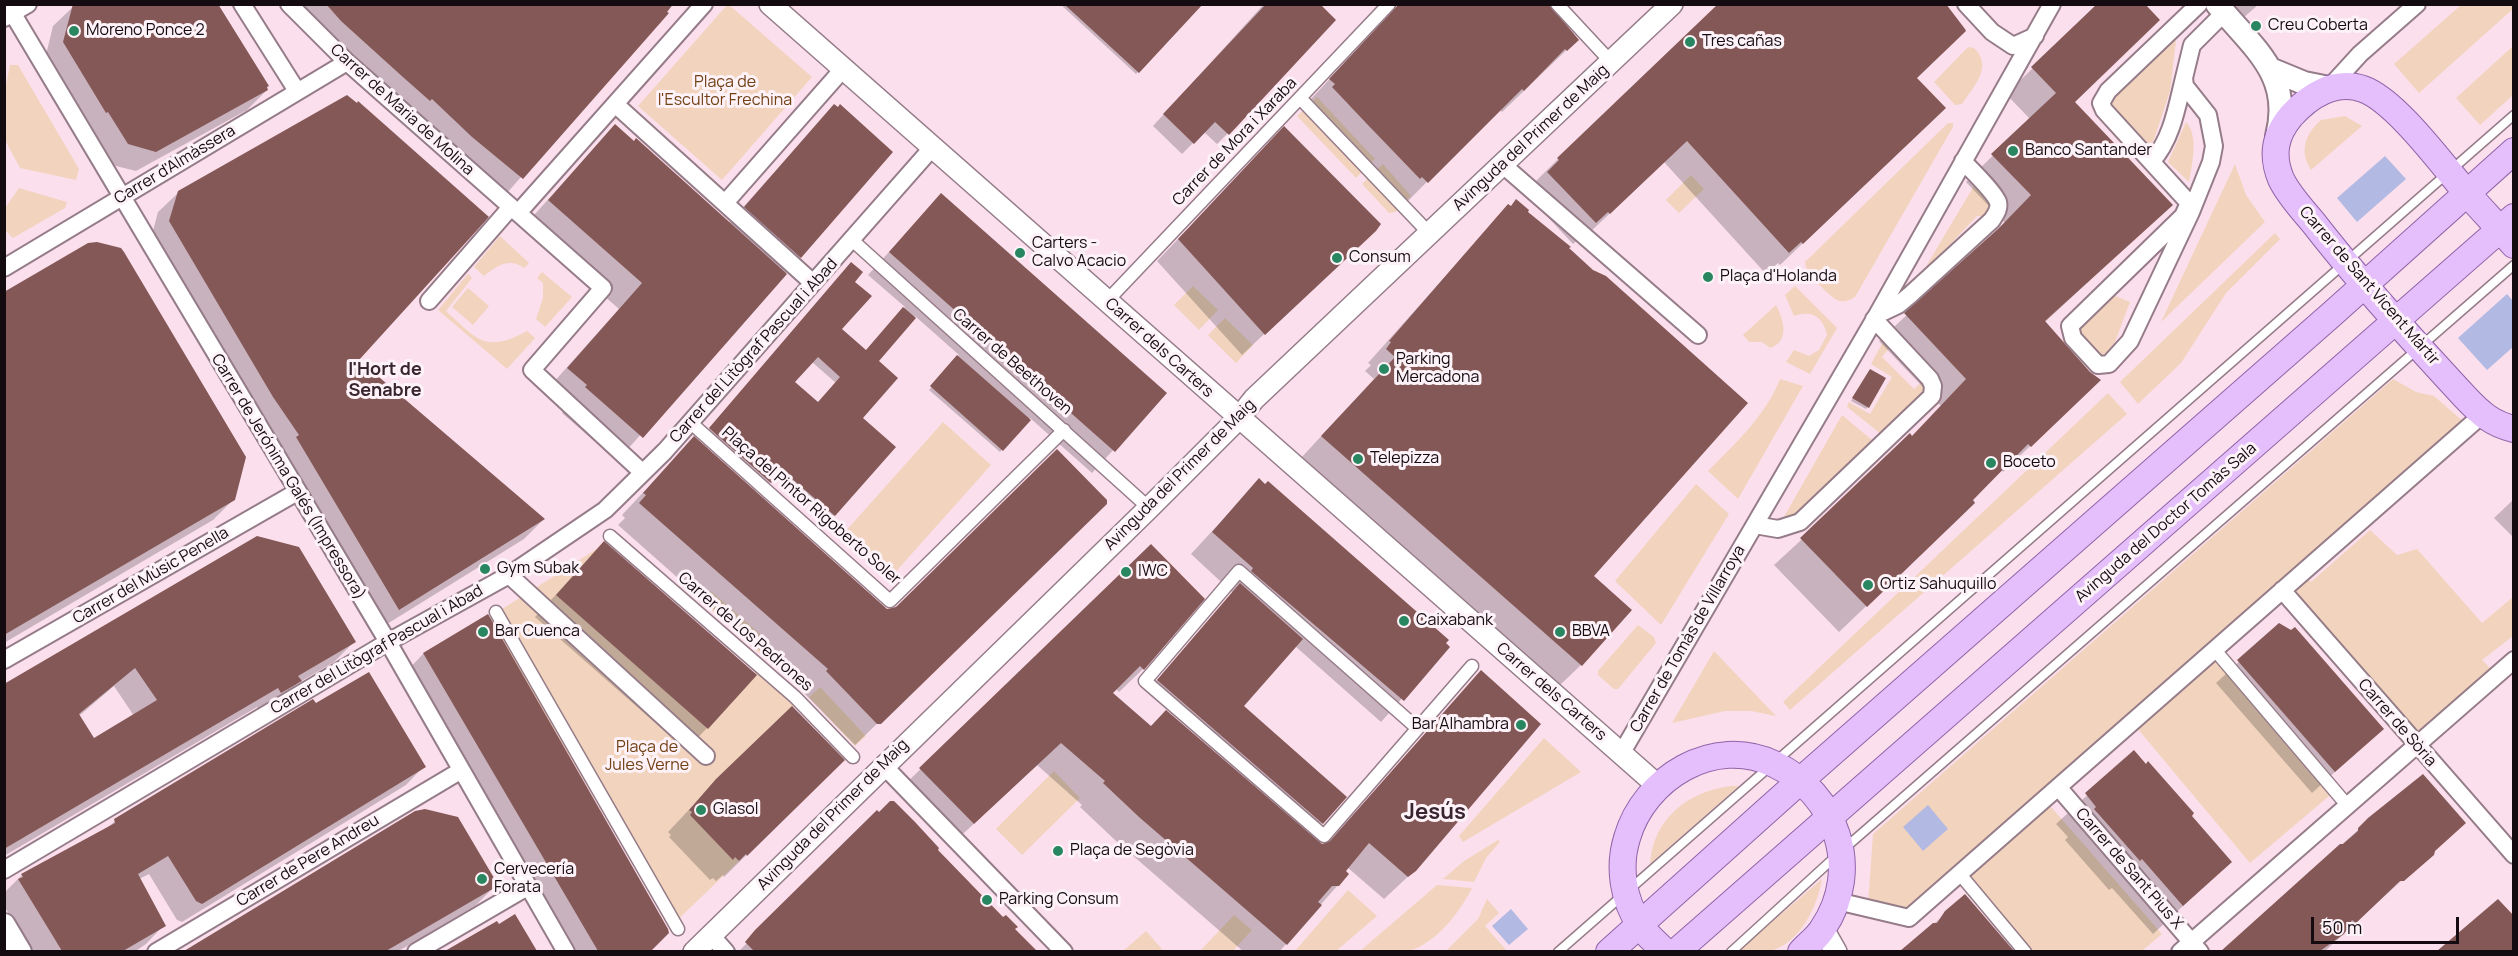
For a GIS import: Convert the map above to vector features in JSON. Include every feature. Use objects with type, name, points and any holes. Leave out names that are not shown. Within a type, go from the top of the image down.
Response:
[{"type":"main road","name":"Carrer de Sant Vicent Màrtir","points":[[2220,9],[2270,69],[2280,88],[2283,103],[2276,141],[2276,165],[2282,180],[2345,261],[2484,417],[2514,429]]},
{"type":"main road","name":"Carrer de Sant Vicent Màrtir","points":[[2270,69],[2304,83],[2329,88],[2362,88],[2377,96],[2467,193],[2509,230]]},
{"type":"main road","points":[[2276,141],[2282,126],[2298,108],[2329,88]]},
{"type":"main road","points":[[1609,951],[1640,926],[1801,780],[2366,284],[2514,151]]},
{"type":"main road","name":"Avinguda del Doctor Tomàs Sala","points":[[1676,951],[2397,320],[2509,230]]},
{"type":"main road","points":[[2484,417],[2514,421]]},
{"type":"main road","points":[[1665,951],[1640,926],[1625,892],[1623,862],[1631,823],[1642,803],[1657,785],[1677,770],[1700,760],[1733,756],[1773,763],[1801,780],[1830,815],[1842,851],[1841,885],[1837,901],[1823,929],[1801,951]]},
{"type":"main road","points":[[4,925],[20,951]]},
{"type":"street","points":[[8,12],[28,4]]},
{"type":"street","points":[[242,4],[297,91]]},
{"type":"street","name":"Carrer de Maria de Molina","points":[[289,4],[347,62],[514,210]]},
{"type":"street","points":[[429,301],[615,104],[704,4]]},
{"type":"street","name":"Carrer dels Carters","points":[[770,4],[1238,419],[1657,785]]},
{"type":"street","name":"Carrer de Mora i Xaraba","points":[[1106,302],[1389,4]]},
{"type":"street","points":[[1557,4],[1612,63]]},
{"type":"street","name":"Avinguda del Primer de Maig","points":[[694,951],[1149,508],[1238,419],[1254,399],[1672,4]]},
{"type":"street","points":[[1966,4],[2004,42],[2013,45],[2035,36]]},
{"type":"street","name":"Carrer de Tomàs de Villarroya","points":[[1621,754],[1875,317],[2052,4]]},
{"type":"street","points":[[2184,78],[2185,86],[2208,115],[2214,146],[2211,162],[2191,212],[2130,341],[2109,364],[2098,365],[2073,338],[2070,326],[2187,210],[2187,199],[2104,110],[2102,103],[2108,91],[2199,4]]},
{"type":"street","points":[[2329,88],[2360,54],[2417,4]]},
{"type":"street","points":[[2152,161],[2161,152],[2171,127],[2192,45],[2220,9]]},
{"type":"street","name":"Carrer de Jerónima Galés (Impressora)","points":[[8,12],[388,642],[460,771],[566,951]]},
{"type":"street","name":"Carrer d'Almàssera","points":[[4,268],[347,62]]},
{"type":"street","points":[[725,203],[843,69]]},
{"type":"street","points":[[1300,98],[1429,233]]},
{"type":"street","points":[[615,104],[813,283]]},
{"type":"street","name":"Carrer del Litògraf Pascual i Abad","points":[[4,870],[388,642],[509,575],[605,510],[690,422],[932,148]]},
{"type":"street","points":[[1755,525],[1778,529],[1800,522],[1932,396],[1934,386],[1930,379],[1875,317],[1898,305],[1910,295],[1992,220],[1998,210],[1998,202],[1994,196],[1963,161]]},
{"type":"street","points":[[1503,165],[1698,335]]},
{"type":"street","points":[[514,210],[603,288],[532,370],[642,472]]},
{"type":"street","name":"Carrer de Beethoven","points":[[852,240],[1149,508]]},
{"type":"street","points":[[1837,901],[1909,918],[2214,649],[2484,417]]},
{"type":"street","name":"Plaça del Pintor Rigoberto Soler","points":[[690,422],[890,601],[1065,430]]},
{"type":"street","name":"Carrer del Músic Penella","points":[[4,660],[297,492]]},
{"type":"street","name":"Carrer de Los Pedrones","points":[[610,536],[795,697],[853,757]]},
{"type":"street","points":[[1417,728],[1239,571],[1145,681],[1324,836],[1472,666]]},
{"type":"street","points":[[509,575],[706,756]]},
{"type":"street","name":"Carrer de Sòria","points":[[2282,590],[2514,855]]},
{"type":"street","points":[[496,612],[678,929]]},
{"type":"street","points":[[2214,649],[2347,805]]},
{"type":"street","points":[[2190,948],[2347,805],[2514,660]]},
{"type":"street","points":[[883,765],[1064,951]]},
{"type":"street","name":"Carrer de Pere Andreu","points":[[156,951],[460,771]]},
{"type":"street","name":"Carrer de Sant Pius X","points":[[2058,787],[2190,948]]},
{"type":"street","points":[[1959,873],[2025,951]]},
{"type":"street","points":[[416,951],[527,887]]},
{"type":"street","points":[[1823,929],[1836,951]]},
{"type":"street","points":[[711,935],[726,951]]},
{"type":"lane","points":[[1558,951],[2514,115]]},
{"type":"lane","points":[[1731,951],[1842,851],[2514,265]]},
{"type":"green space","name":"Plaça de l'Escultor Frechina","points":[[728,4],[812,77],[722,180],[638,106]]},
{"type":"green space","points":[[2461,5],[2513,5],[2513,9],[2419,93],[2394,64]]},
{"type":"green space","points":[[2172,39],[2176,41],[2170,91],[2153,142],[2148,143],[2116,110],[2112,104],[2113,96]]},
{"type":"green space","points":[[2513,46],[2513,95],[2480,125],[2456,98]]},
{"type":"green space","points":[[1968,47],[1974,48],[1980,55],[1982,70],[1976,84],[1962,104],[1955,105],[1934,82]]},
{"type":"green space","points":[[10,65],[18,65],[79,169],[76,180],[20,168],[5,140],[5,90]]},
{"type":"green space","points":[[1317,97],[1375,159],[1356,178],[1297,116]]},
{"type":"green space","points":[[2345,116],[2362,126],[2311,170],[2307,163],[2305,150],[2311,131],[2321,120]]},
{"type":"green space","points":[[2186,122],[2193,142],[2189,182],[2168,162]]},
{"type":"green space","points":[[1948,123],[1953,123],[1953,127],[1855,297],[1844,301],[1836,299],[1813,278],[1805,262]]},
{"type":"green space","points":[[1383,164],[1411,196],[1395,212],[1389,213],[1362,184]]},
{"type":"green space","points":[[2235,164],[2246,195],[2265,222],[2161,322]]},
{"type":"green space","points":[[1691,175],[1704,189],[1679,213],[1666,200]]},
{"type":"green space","points":[[1975,184],[1991,204],[1991,210],[1984,216],[1977,216],[1921,275]]},
{"type":"green space","points":[[19,188],[67,202],[65,208],[13,238],[5,230],[5,208]]},
{"type":"green space","points":[[2275,233],[2280,239],[2226,293],[2181,363],[2138,404],[2120,382]]},
{"type":"green space","points":[[500,236],[529,263],[524,268],[514,263],[503,264],[484,276],[474,267]]},
{"type":"green space","points":[[542,272],[572,297],[545,327],[536,319],[543,298],[543,283],[537,278]]},
{"type":"green space","points":[[468,274],[472,278],[446,311],[474,336],[482,340],[501,342],[527,331],[535,338],[507,369],[438,310]]},
{"type":"green space","points":[[1193,286],[1218,310],[1199,330],[1174,305]]},
{"type":"green space","points":[[1795,286],[1837,328],[1810,374],[1786,362],[1794,350],[1809,356],[1819,350],[1827,335],[1823,323],[1815,316],[1800,314],[1794,316],[1785,295]]},
{"type":"green space","points":[[468,288],[489,306],[473,325],[452,307]]},
{"type":"green space","points":[[2113,295],[2130,302],[2112,350],[2100,356],[2079,330]]},
{"type":"green space","points":[[1776,305],[1784,329],[1781,340],[1770,348],[1762,342],[1749,342],[1743,335]]},
{"type":"green space","points":[[1225,318],[1253,345],[1236,363],[1208,335]]},
{"type":"green space","points":[[1884,340],[1890,347],[1882,357],[1914,389],[1923,381],[1927,386],[1923,400],[1916,399],[1881,434],[1847,407],[1849,402],[1870,414],[1892,377],[1871,364]]},
{"type":"green space","points":[[1780,379],[1803,386],[1738,499],[1708,471],[1758,417]]},
{"type":"green space","points":[[2393,379],[2416,392],[2434,396],[2464,422],[1899,916],[1868,904],[1873,834]]},
{"type":"green space","points":[[2108,393],[2127,414],[1790,710],[1783,702]]},
{"type":"green space","points":[[1842,415],[1872,440],[1812,499],[1804,512],[1781,522]]},
{"type":"green space","points":[[943,422],[991,465],[892,576],[844,533]]},
{"type":"green space","points":[[1696,484],[1729,514],[1661,625],[1615,581]]},
{"type":"green space","points":[[2370,530],[2397,555],[2417,549],[2482,623],[2513,597],[2513,636],[2482,660],[2492,670],[2424,730],[2411,730],[2296,597],[2297,584],[2307,577],[2311,582]]},
{"type":"green space","name":"Plaça de Jules Verne","points":[[609,541],[561,595],[708,724],[756,671],[795,706],[689,809],[739,861],[670,927],[488,618]]},
{"type":"green space","points":[[711,591],[769,642],[772,647],[767,655],[759,653],[703,602],[704,595]]},
{"type":"green space","points":[[1638,625],[1654,637],[1656,643],[1618,689],[1614,689],[1598,675],[1598,671]]},
{"type":"green space","points":[[1714,651],[1776,716],[1751,711],[1725,711],[1672,723]]},
{"type":"green space","points":[[2219,656],[2335,791],[2250,863],[2137,728]]},
{"type":"green space","points":[[820,687],[866,736],[855,746],[809,697]]},
{"type":"green space","points":[[1544,738],[1581,772],[1463,842],[1459,836]]},
{"type":"green space","points":[[1054,771],[1080,798],[1022,855],[996,829]]},
{"type":"green space","points":[[1739,786],[1650,864],[1658,834],[1676,810],[1701,794]]},
{"type":"green space","points":[[2045,800],[2162,934],[2142,951],[2026,951],[1964,874]]},
{"type":"green space","points":[[1498,840],[1500,842],[1486,858],[1474,882],[1443,879],[1464,861]]},
{"type":"green space","points":[[1822,879],[1811,913],[1805,924],[1788,942],[1767,952],[1738,951]]},
{"type":"green space","points":[[1437,885],[1472,888],[1460,908],[1437,935],[1418,948],[1407,952],[1360,951]]},
{"type":"green space","points":[[1348,890],[1377,916],[1336,951],[1295,951]]},
{"type":"green space","points":[[1487,899],[1499,913],[1485,926],[1507,951],[1446,951],[1478,919]]},
{"type":"green space","points":[[1234,915],[1252,930],[1233,951],[1200,951]]},
{"type":"green space","points":[[1146,931],[1162,949],[1159,951],[1123,951]]},
{"type":"water","points":[[2385,156],[2406,179],[2357,222],[2337,198]]},
{"type":"water","points":[[2507,294],[2513,301],[2513,347],[2487,370],[2458,338]]},
{"type":"water","points":[[1928,805],[1948,829],[1923,851],[1903,827]]},
{"type":"water","points":[[1511,909],[1528,929],[1509,945],[1492,926]]},
{"type":"building","points":[[73,4],[218,4],[269,86],[268,90],[156,152],[128,144],[108,112],[106,113],[63,42]]},
{"type":"building","points":[[326,4],[673,4],[667,12],[669,13],[523,179],[472,137],[432,99],[430,101],[404,78],[341,21]]},
{"type":"building","points":[[1064,4],[1203,4],[1139,73]]},
{"type":"building","points":[[1266,4],[1320,4],[1336,20],[1229,135],[1215,122],[1194,144],[1163,114]]},
{"type":"building","points":[[1399,4],[1549,4],[1579,40],[1567,51],[1565,49],[1524,91],[1522,89],[1428,183],[1422,177],[1420,179],[1367,124],[1332,87],[1335,84],[1329,79]]},
{"type":"building","points":[[1718,4],[1946,4],[1966,31],[1917,78],[1946,108],[1803,244],[1801,242],[1789,253],[1687,141],[1610,214],[1608,212],[1596,223],[1547,172],[1559,160],[1557,158]]},
{"type":"building","points":[[2097,4],[2145,4],[2160,20],[2075,102],[2173,205],[2045,321],[2090,372],[2101,380],[2031,447],[2028,444],[1973,500],[1975,503],[1867,607],[1800,538],[1910,433],[1912,436],[1966,379],[1904,313],[1999,228],[2031,195],[1991,154],[2056,93],[2031,67]]},
{"type":"building","points":[[347,95],[357,103],[358,101],[489,217],[359,360],[545,519],[399,610],[296,437],[299,435],[273,397],[169,221],[178,191]]},
{"type":"building","points":[[834,104],[838,107],[840,104],[893,152],[801,258],[744,207]]},
{"type":"building","points":[[615,124],[634,141],[636,138],[787,274],[643,438],[567,368],[642,283],[548,200]]},
{"type":"building","points":[[1284,126],[1381,224],[1265,335],[1178,239]]},
{"type":"building","points":[[941,193],[1167,393],[1115,452],[889,252]]},
{"type":"building","points":[[1516,199],[1529,210],[1528,212],[1571,247],[1569,248],[1593,270],[1606,276],[1748,403],[1594,576],[1632,610],[1582,666],[1321,436],[1395,357],[1386,349],[1391,342],[1389,341],[1508,204],[1511,206]]},
{"type":"building","points":[[97,242],[121,248],[124,252],[246,457],[235,500],[4,635],[4,292],[88,243]]},
{"type":"building","points":[[851,262],[863,272],[855,282],[872,296],[842,329],[866,350],[903,307],[916,318],[879,361],[898,378],[863,418],[896,447],[835,516],[783,471],[771,483],[709,428]],"holes":[[[818,357],[840,377],[818,402],[795,382]]]},
{"type":"building","points":[[957,355],[1031,420],[1003,451],[930,386]]},
{"type":"building","points":[[1870,369],[1886,378],[1869,408],[1852,398]]},
{"type":"building","points":[[694,436],[887,609],[896,607],[1057,449],[1107,500],[1107,504],[881,724],[877,724],[826,671],[828,669],[639,503],[646,495],[643,493]]},
{"type":"building","points":[[1259,478],[1265,484],[1268,481],[1449,640],[1446,643],[1450,647],[1404,701],[1251,571],[1253,568],[1212,532]]},
{"type":"building","points":[[257,536],[299,547],[356,642],[298,676],[302,681],[281,693],[278,688],[4,849],[4,684]],"holes":[[[135,668],[157,700],[94,738],[79,714]]]},
{"type":"building","points":[[604,541],[757,675],[708,729],[556,595]]},
{"type":"building","points":[[1151,544],[1205,599],[1144,670],[1140,666],[1113,693],[1151,726],[1166,710],[1322,844],[1330,841],[1481,670],[1541,724],[1416,871],[1408,877],[1369,843],[1346,871],[1349,874],[1339,886],[1332,886],[1318,902],[1322,905],[1287,945],[1139,817],[1103,783],[1105,781],[1061,743],[974,824],[919,768]]},
{"type":"building","points":[[1240,583],[1303,639],[1244,706],[1347,797],[1323,824],[1157,680]]},
{"type":"building","points":[[488,614],[668,929],[669,933],[651,951],[598,951],[423,653]]},
{"type":"building","points":[[2279,623],[2291,630],[2295,627],[2384,729],[2335,772],[2237,660]]},
{"type":"building","points":[[369,672],[426,767],[202,904],[196,901],[168,856],[138,874],[166,926],[123,951],[62,951],[18,879],[23,877],[21,874],[115,823],[114,819],[313,699],[316,703]]},
{"type":"building","points":[[792,706],[845,760],[747,856],[746,854],[739,861],[735,857],[733,860],[690,815],[692,812],[689,810],[716,779]]},
{"type":"building","points":[[2134,750],[2146,764],[2148,761],[2194,813],[2192,816],[2232,862],[2183,906],[2094,809],[2096,807],[2085,793]]},
{"type":"building","points":[[2423,774],[2466,823],[2435,851],[2434,855],[2404,881],[2400,881],[2356,923],[2352,920],[2344,934],[2320,951],[2221,951],[2340,844],[2358,831],[2358,828],[2368,818]]},
{"type":"building","points":[[890,801],[894,801],[915,822],[939,848],[938,850],[1003,917],[1006,915],[1018,927],[1015,929],[1037,951],[754,951],[745,942],[877,810],[879,812]]},
{"type":"building","points":[[425,809],[458,817],[497,883],[496,887],[386,951],[184,951],[415,811]]},
{"type":"building","points":[[1965,894],[2014,951],[1900,951],[1933,923],[1937,923],[1945,911]]},
{"type":"building","points":[[2498,899],[2514,916],[2514,951],[2437,951]]},
{"type":"building","points":[[515,914],[537,951],[445,951],[497,921],[499,924]]},
{"type":"place","name":"Creu Coberta","points":[[2256,26]]},
{"type":"place","name":"Moreno Ponce 2","points":[[74,31]]},
{"type":"place","name":"Tres cañas","points":[[1690,42]]},
{"type":"place","name":"Banco Santander","points":[[2013,151]]},
{"type":"place","name":"Carters - Calvo Acacio","points":[[1020,253]]},
{"type":"place","name":"Consum","points":[[1337,258]]},
{"type":"place","name":"Plaça d'Holanda","points":[[1708,277]]},
{"type":"place","name":"Parking Mercadona","points":[[1384,369]]},
{"type":"place","name":"Telepizza","points":[[1358,459]]},
{"type":"place","name":"Boceto","points":[[1991,463]]},
{"type":"place","name":"Gym Subak","points":[[485,569]]},
{"type":"place","name":"IWC","points":[[1126,572]]},
{"type":"place","name":"Ortiz Sahuquillo","points":[[1868,585]]},
{"type":"place","name":"Caixabank","points":[[1404,621]]},
{"type":"place","name":"Bar Cuenca","points":[[483,632]]},
{"type":"place","name":"BBVA","points":[[1560,632]]},
{"type":"place","name":"Bar Alhambra","points":[[1521,725]]},
{"type":"place","name":"Glasol","points":[[701,810]]},
{"type":"place","name":"Plaça de Segòvia","points":[[1058,851]]},
{"type":"place","name":"Cervecería Forata","points":[[482,879]]},
{"type":"place","name":"Parking Consum","points":[[987,900]]},
{"type":"district","name":"l'Hort de Senabre","points":[[385,380]]},
{"type":"district","name":"Jesús","points":[[1435,813]]}]
